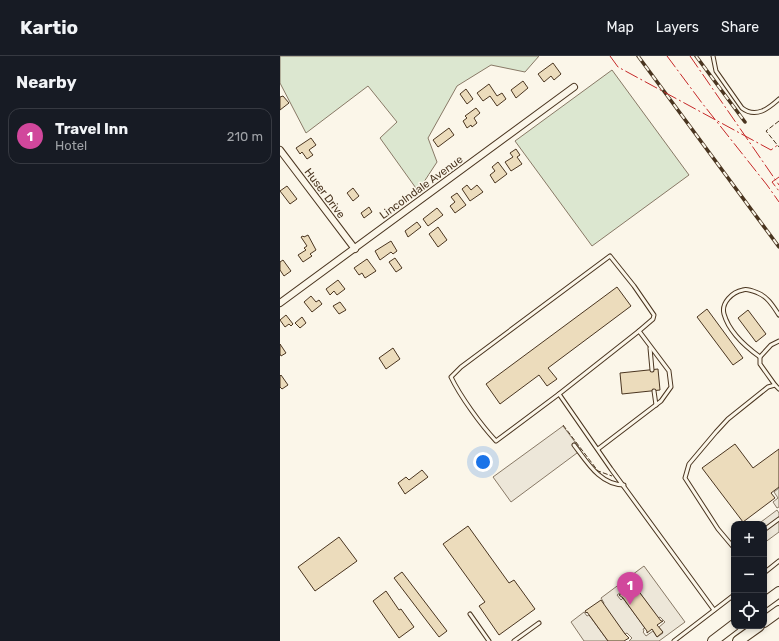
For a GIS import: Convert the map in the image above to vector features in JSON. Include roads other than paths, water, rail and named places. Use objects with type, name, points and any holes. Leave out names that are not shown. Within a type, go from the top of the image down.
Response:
[{"type":"highway","points":[[767,601],[779,592]]},
{"type":"highway","points":[[767,620],[779,611]]},
{"type":"highway","points":[[713,641],[731,627]]},
{"type":"highway","points":[[738,641],[755,629]]},
{"type":"street","name":"Lincolndale Avenue","points":[[280,303],[574,87]]},
{"type":"street","name":"Huser Drive","points":[[280,150],[354,249]]},
{"type":"lane","points":[[713,56],[716,71],[742,108],[746,111],[757,113],[767,109],[779,99]]},
{"type":"lane","points":[[610,256],[654,315],[654,319],[559,394],[496,441],[478,419],[450,377],[460,367],[610,256]]},
{"type":"lane","points":[[760,357],[750,350],[735,334],[724,314],[724,305],[735,293],[744,289],[752,290],[770,302],[779,315]]},
{"type":"lane","points":[[598,449],[661,401],[671,387],[669,371],[639,331]]},
{"type":"lane","points":[[779,341],[771,345],[760,357],[760,364],[779,389]]},
{"type":"lane","points":[[650,346],[652,370]]},
{"type":"lane","points":[[731,544],[718,529],[685,478],[689,464],[724,423],[757,395],[768,387],[775,385]]},
{"type":"lane","points":[[654,391],[656,405]]},
{"type":"lane","points":[[559,394],[714,610]]},
{"type":"lane","points":[[574,445],[596,474],[616,485],[624,485]]},
{"type":"lane","points":[[767,528],[779,519]]},
{"type":"lane","points":[[767,571],[779,561]]},
{"type":"lane","points":[[674,641],[731,597]]},
{"type":"lane","points":[[470,614],[489,641]]},
{"type":"lane","points":[[514,641],[539,623]]},
{"type":"railway","points":[[638,56],[779,247]]},
{"type":"railway","points":[[696,56],[745,122]]},
{"type":"place","name":"Travel Inn","points":[[630,605]]}]
